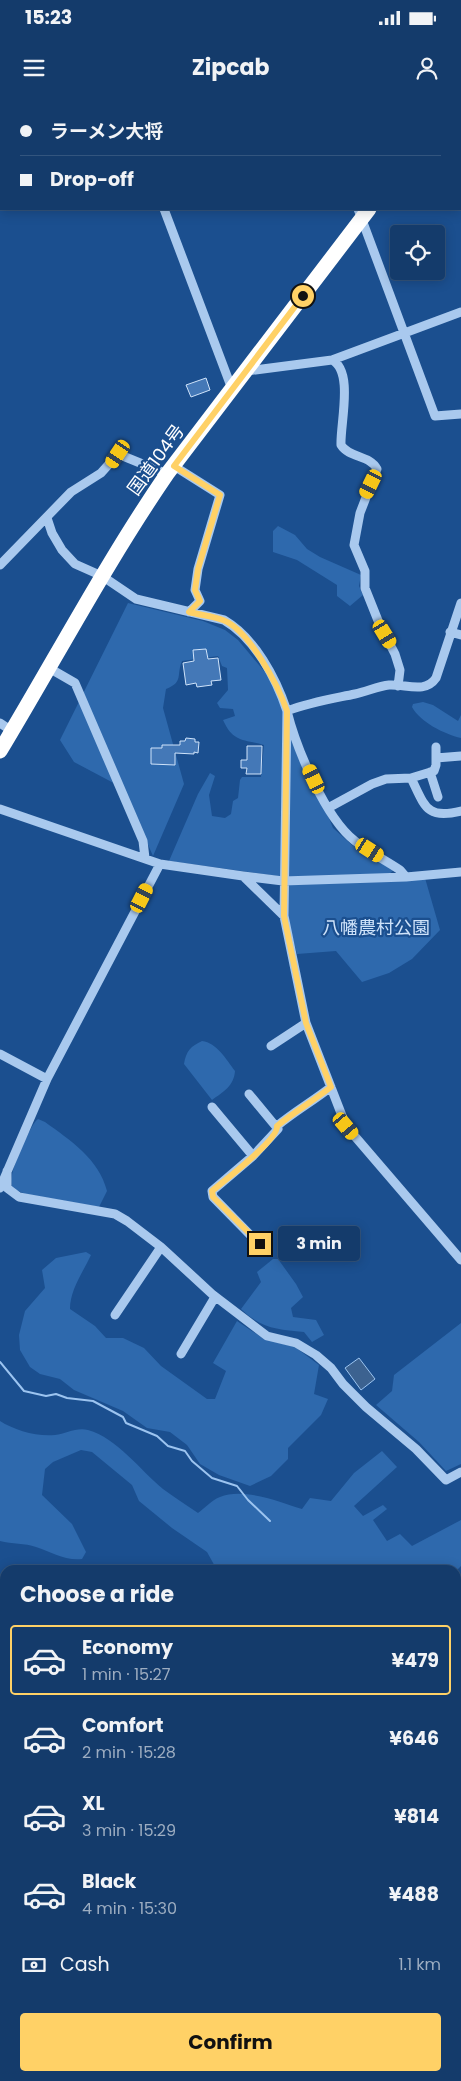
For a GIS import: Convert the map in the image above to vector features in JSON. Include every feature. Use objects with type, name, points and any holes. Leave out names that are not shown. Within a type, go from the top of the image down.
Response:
[{"type":"highway","name":"国道104号","points":[[0,751],[6,727],[49,668],[117,550],[170,470],[246,371],[363,212]]},
{"type":"street","points":[[164,210],[232,389]]},
{"type":"street","points":[[363,212],[404,333],[435,416],[461,414]]},
{"type":"street","points":[[246,371],[332,360],[461,312]]},
{"type":"street","points":[[332,360],[339,366],[345,385],[341,445],[347,452],[374,464],[377,469],[360,513],[354,545],[365,571],[365,588],[378,623],[395,654],[400,670],[398,686]]},
{"type":"street","points":[[0,565],[71,492],[101,473],[118,454],[170,470],[220,495],[198,569],[195,590],[200,601],[189,612]]},
{"type":"street","points":[[46,518],[62,550],[75,564],[102,576],[136,599],[224,620],[242,636],[265,664],[276,683],[287,711],[293,736],[336,822],[354,841],[400,870],[406,876]]},
{"type":"street","points":[[287,711],[323,699],[355,694],[388,685],[419,688],[433,683],[461,603]]},
{"type":"street","points":[[450,632],[461,636]]},
{"type":"street","points":[[49,668],[75,683],[143,841],[145,858]]},
{"type":"street","points":[[287,711],[283,881],[284,916],[306,1023],[346,1126],[461,1260]]},
{"type":"street","points":[[328,808],[372,784],[386,779],[411,778],[430,772],[436,768],[436,747]]},
{"type":"street","points":[[436,758],[461,756]]},
{"type":"street","points":[[430,772],[438,797]]},
{"type":"street","points":[[411,778],[424,804],[434,813],[448,814],[461,811]]},
{"type":"street","points":[[0,809],[33,822],[160,864],[243,876],[283,881],[461,872]]},
{"type":"street","points":[[0,1188],[47,1079],[160,864]]},
{"type":"street","points":[[243,876],[284,916]]},
{"type":"street","points":[[271,1046],[306,1023]]},
{"type":"street","points":[[0,1054],[47,1079]]},
{"type":"street","points":[[260,1244],[213,1197],[212,1191],[253,1156],[276,1133],[277,1126],[290,1114],[302,1109],[331,1087]]},
{"type":"street","points":[[249,1094],[277,1126]]},
{"type":"street","points":[[212,1107],[253,1156]]},
{"type":"street","points":[[8,1171],[7,1188],[19,1198],[115,1214],[127,1220],[161,1247],[215,1297],[267,1336],[296,1343],[316,1354],[366,1407],[416,1449],[446,1480],[461,1472]]},
{"type":"street","points":[[115,1315],[161,1247]]},
{"type":"street","points":[[181,1354],[215,1297]]},
{"type":"green space","points":[[278,526],[295,535],[307,549],[320,557],[361,575],[359,586],[363,595],[350,606],[337,596],[337,585],[297,560],[273,552],[273,531]]},
{"type":"green space","points":[[128,603],[203,621],[225,630],[238,640],[275,684],[333,828],[352,845],[394,870],[389,874],[291,878],[169,861],[198,794],[210,773],[215,776],[209,795],[212,816],[225,818],[231,814],[233,801],[238,798],[242,777],[261,777],[264,745],[235,736],[223,720],[235,716],[233,709],[220,708],[217,703],[228,690],[227,668],[222,666],[218,656],[182,661],[177,681],[166,689],[163,708],[184,784],[153,856],[123,788],[74,762],[60,740]]},
{"type":"green space","points":[[423,702],[433,705],[458,721],[461,715],[461,738],[447,734],[421,718],[412,707],[413,704]]},
{"type":"green space","name":"八幡農村公園","points":[[425,878],[440,930],[412,959],[389,973],[362,982],[336,951],[297,954],[288,920],[288,885]]},
{"type":"green space","points":[[202,1041],[217,1048],[235,1071],[230,1085],[212,1100],[184,1064],[190,1049]]},
{"type":"green space","points":[[38,1119],[73,1143],[97,1169],[107,1191],[99,1207],[25,1194],[12,1188],[13,1171],[18,1156],[31,1128]]},
{"type":"green space","points":[[86,1252],[91,1255],[72,1295],[70,1309],[95,1326],[106,1338],[123,1338],[144,1348],[161,1366],[207,1399],[215,1399],[226,1371],[213,1363],[237,1321],[264,1339],[295,1347],[319,1365],[314,1394],[328,1399],[321,1415],[288,1448],[288,1459],[271,1476],[250,1486],[219,1475],[200,1464],[187,1445],[170,1432],[147,1428],[123,1411],[74,1390],[60,1379],[40,1374],[30,1367],[20,1350],[19,1335],[25,1311],[45,1288],[42,1270],[56,1258]]},
{"type":"green space","points":[[273,1259],[278,1259],[303,1297],[291,1308],[293,1317],[316,1320],[324,1335],[312,1342],[304,1332],[270,1327],[256,1321],[241,1309],[261,1282],[257,1272]]},
{"type":"green space","points":[[461,1323],[461,1464],[446,1471],[419,1442],[376,1405],[392,1391],[394,1375]]},
{"type":"green space","points":[[0,1421],[33,1434],[55,1435],[79,1429],[99,1434],[128,1455],[163,1489],[198,1513],[217,1498],[229,1494],[272,1499],[302,1509],[310,1498],[331,1501],[354,1473],[382,1451],[397,1467],[354,1506],[363,1516],[383,1505],[387,1509],[373,1520],[387,1541],[400,1534],[412,1546],[461,1520],[461,1565],[214,1565],[207,1552],[172,1528],[139,1501],[132,1485],[92,1452],[81,1450],[53,1462],[45,1469],[42,1495],[72,1524],[86,1552],[82,1559],[64,1557],[32,1546],[0,1541]]},
{"type":"shaded area","points":[[359,1358],[375,1379],[361,1390],[345,1368]]},
{"type":"building","points":[[206,378],[210,390],[191,397],[186,385]]},
{"type":"building","points":[[206,649],[208,659],[218,658],[221,680],[211,681],[212,685],[197,687],[196,683],[186,685],[183,663],[194,661],[193,650]]},
{"type":"building","points":[[186,738],[195,739],[195,742],[199,742],[198,753],[175,753],[175,765],[151,764],[151,748],[162,748],[162,745],[180,745],[180,741],[185,741]]},
{"type":"building","points":[[247,746],[262,746],[261,774],[246,774],[247,768],[241,768],[241,760],[247,760]]},
{"type":"waterway","points":[[0,1362],[24,1391],[46,1396],[56,1394],[67,1398],[93,1401],[123,1417],[126,1423],[157,1436],[168,1446],[185,1451],[192,1461],[212,1478],[237,1486],[248,1500],[270,1521]]},
{"type":"route","points":[[260,1244],[213,1197],[212,1191],[253,1156],[276,1133],[277,1126],[290,1114],[302,1109],[331,1087],[306,1023],[284,916],[283,881],[287,711],[276,683],[265,664],[248,642],[224,620],[189,612],[200,601],[195,590],[198,569],[220,495],[174,466],[303,296]]}]
